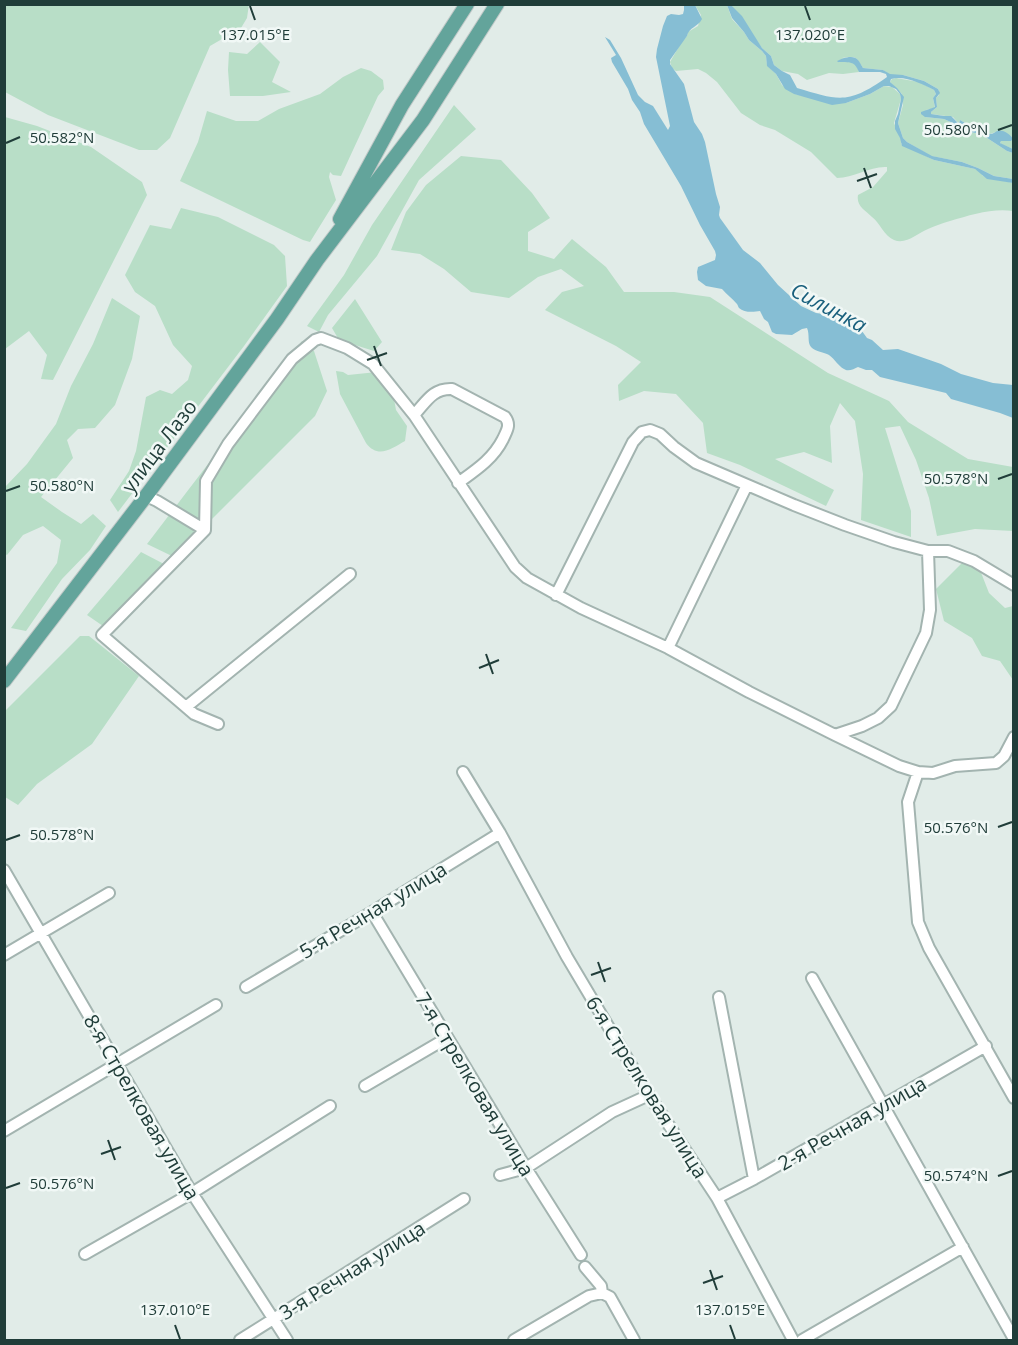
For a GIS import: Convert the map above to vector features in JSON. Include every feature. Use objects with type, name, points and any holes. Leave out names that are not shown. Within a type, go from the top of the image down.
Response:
[{"type":"main road","name":"улица Лазо","points":[[318,260],[402,105],[467,4]]},
{"type":"main road","name":"улица Лазо","points":[[4,681],[146,496],[423,120],[497,4]]},
{"type":"street","points":[[218,724],[194,714],[102,635],[205,530],[206,481],[228,444],[292,359],[315,340],[321,338],[347,348],[373,364],[414,416],[515,567],[527,578],[556,595],[668,648],[748,692],[835,735],[899,766],[918,772],[933,773],[955,766],[996,763],[1004,756],[1014,738]]},
{"type":"street","points":[[414,416],[435,393],[443,388],[452,389],[505,417],[509,427],[499,447],[482,466],[458,483]]},
{"type":"street","points":[[556,595],[633,442],[642,432],[650,430],[660,434],[696,463],[747,485],[845,525],[894,542],[928,550],[948,551],[974,561],[1014,585]]},
{"type":"street","points":[[668,648],[747,485]]},
{"type":"street","points":[[146,496],[205,530]]},
{"type":"street","points":[[835,735],[878,718],[891,705],[926,633],[930,610],[928,550]]},
{"type":"street","points":[[186,707],[350,574]]},
{"type":"street","name":"6-я Стрелковая улица","points":[[463,772],[500,832],[567,957],[649,1095],[717,1198],[793,1341]]},
{"type":"street","points":[[918,772],[908,802],[918,922],[929,948],[1014,1098]]},
{"type":"street","name":"5-я Речная улица","points":[[246,987],[500,832]]},
{"type":"street","name":"8-я Стрелковая улица","points":[[4,870],[192,1193],[287,1341]]},
{"type":"street","points":[[4,955],[109,893]]},
{"type":"street","name":"7-я Стрелковая улица","points":[[372,912],[525,1168],[581,1255]]},
{"type":"street","points":[[812,978],[1014,1339]]},
{"type":"street","points":[[718,998],[754,1179]]},
{"type":"street","points":[[4,1131],[216,1005]]},
{"type":"street","points":[[365,1086],[447,1038]]},
{"type":"street","name":"2-я Речная улица","points":[[717,1198],[986,1047]]},
{"type":"street","points":[[500,1175],[525,1168],[612,1112],[649,1095]]},
{"type":"street","points":[[85,1254],[192,1193],[330,1106]]},
{"type":"street","name":"3-я Речная улица","points":[[240,1341],[464,1198]]},
{"type":"street","points":[[802,1341],[963,1246]]},
{"type":"street","points":[[585,1267],[601,1286],[602,1293]]},
{"type":"street","points":[[514,1341],[589,1296],[602,1293],[610,1298],[634,1341]]},
{"type":"green space","points":[[249,4],[247,18],[241,28],[210,46],[170,138],[157,150],[139,150],[48,115],[5,92],[5,5]]},
{"type":"green space","points":[[695,5],[727,5],[732,19],[766,56],[767,65],[782,85],[795,94],[846,103],[884,86],[892,87],[900,94],[901,99],[894,123],[901,144],[934,160],[975,169],[983,176],[1013,183],[1013,211],[989,211],[966,216],[903,241],[894,240],[858,202],[858,195],[873,187],[887,171],[887,167],[874,168],[837,178],[811,152],[741,113],[717,82],[706,73],[698,69],[676,71],[672,68],[670,62],[681,43],[688,32],[698,26],[701,15]]},
{"type":"green space","points":[[731,5],[1013,5],[1013,138],[996,132],[990,134],[979,131],[960,120],[959,124],[953,117],[931,114],[937,107],[938,89],[924,81],[903,75],[890,75],[883,70],[863,68],[853,57],[842,58],[856,64],[859,72],[829,73],[807,80],[798,74],[782,71],[774,65],[771,56],[762,48]]},
{"type":"green space","points":[[260,42],[280,62],[272,82],[291,92],[263,96],[230,96],[229,52],[247,54]]},
{"type":"green space","points":[[361,68],[371,71],[383,80],[384,89],[378,96],[341,176],[330,172],[329,177],[336,200],[310,242],[180,181],[198,142],[207,111],[236,121],[258,121],[279,109],[320,94],[343,77]]},
{"type":"green space","points":[[896,78],[919,82],[934,90],[935,108],[926,110],[925,117],[944,119],[968,132],[981,134],[1013,153],[1013,179],[994,176],[962,162],[931,156],[907,142],[903,138],[898,123],[903,105],[902,94],[890,82]]},
{"type":"green space","points":[[454,105],[476,129],[419,180],[377,256],[328,315],[319,332],[307,326],[344,275],[372,225]]},
{"type":"green space","points":[[5,117],[37,126],[91,147],[142,182],[147,195],[53,380],[41,379],[47,355],[29,331],[5,349]]},
{"type":"green space","points":[[1013,138],[1013,149],[1000,142],[1002,140],[1011,141]]},
{"type":"green space","points":[[461,156],[501,160],[532,193],[550,218],[528,232],[528,251],[554,259],[572,239],[606,267],[624,292],[674,292],[710,297],[828,373],[889,401],[908,422],[968,459],[1013,467],[1013,531],[975,529],[937,536],[929,498],[916,460],[900,426],[885,428],[911,511],[911,537],[861,520],[863,474],[855,421],[840,403],[830,426],[832,463],[804,452],[775,459],[834,490],[826,506],[740,465],[707,453],[703,423],[676,394],[644,391],[619,401],[618,385],[641,362],[616,346],[545,310],[562,292],[584,286],[561,269],[538,277],[509,298],[471,292],[444,269],[420,254],[391,250],[406,212],[426,185]]},
{"type":"green space","points":[[181,208],[218,217],[274,245],[285,256],[287,286],[118,512],[110,500],[129,471],[136,451],[146,397],[160,390],[172,394],[188,380],[192,366],[173,345],[155,306],[135,292],[125,275],[150,225],[171,229]]},
{"type":"green space","points":[[112,298],[140,316],[132,359],[115,405],[95,428],[78,429],[67,440],[73,458],[41,497],[81,524],[93,514],[106,526],[90,550],[62,579],[26,631],[11,628],[57,563],[61,540],[43,526],[23,535],[7,555],[5,554],[5,487],[27,464],[56,424]]},
{"type":"green space","points":[[355,299],[382,342],[374,351],[339,340],[332,328]]},
{"type":"green space","points":[[302,341],[314,351],[327,391],[315,416],[174,557],[147,544]]},
{"type":"green space","points":[[336,371],[348,375],[377,372],[394,399],[396,410],[407,426],[405,441],[380,452],[375,451],[366,443],[340,394]]},
{"type":"green space","points":[[141,552],[164,564],[103,626],[87,615]]},
{"type":"green space","points":[[965,560],[980,570],[989,593],[1005,608],[1013,606],[1013,680],[1000,661],[982,656],[972,638],[944,621],[936,589]]},
{"type":"green space","points":[[80,636],[89,636],[139,676],[92,744],[37,784],[18,805],[5,797],[5,711]]},
{"type":"water","points":[[684,5],[695,5],[702,19],[690,31],[670,60],[670,64],[684,84],[694,122],[705,142],[720,207],[720,218],[743,250],[760,263],[778,285],[801,306],[859,327],[867,338],[883,350],[898,349],[941,364],[961,374],[993,383],[1013,385],[1013,418],[951,399],[946,393],[880,377],[872,370],[858,367],[846,370],[829,355],[811,347],[807,328],[792,335],[776,334],[772,332],[760,311],[741,310],[722,289],[706,286],[698,280],[698,267],[715,260],[715,251],[612,62],[611,58],[616,55],[605,37],[610,40],[621,58],[638,95],[653,106],[668,130],[670,126],[656,57],[657,49],[667,16],[683,14]]},
{"type":"water","points":[[727,5],[731,5],[742,16],[762,48],[771,56],[774,65],[790,75],[797,88],[824,96],[844,98],[863,92],[887,77],[886,74],[880,72],[859,72],[849,62],[837,61],[851,57],[856,58],[863,68],[903,75],[924,81],[938,89],[940,93],[936,98],[937,107],[931,114],[951,116],[959,124],[960,120],[979,131],[990,134],[999,131],[1009,134],[1013,139],[1011,141],[1000,143],[1013,149],[1013,153],[981,134],[970,132],[944,119],[925,117],[921,112],[935,107],[934,90],[913,81],[896,78],[891,79],[890,82],[904,97],[898,123],[903,138],[932,156],[962,162],[994,176],[1013,179],[1013,183],[987,179],[975,169],[934,160],[902,146],[895,129],[900,94],[889,86],[884,86],[846,103],[832,105],[794,94],[785,89],[776,74],[767,66],[766,56],[749,40],[732,18]]},
{"type":"water label","name":"Силинка","points":[[829,307]]}]
